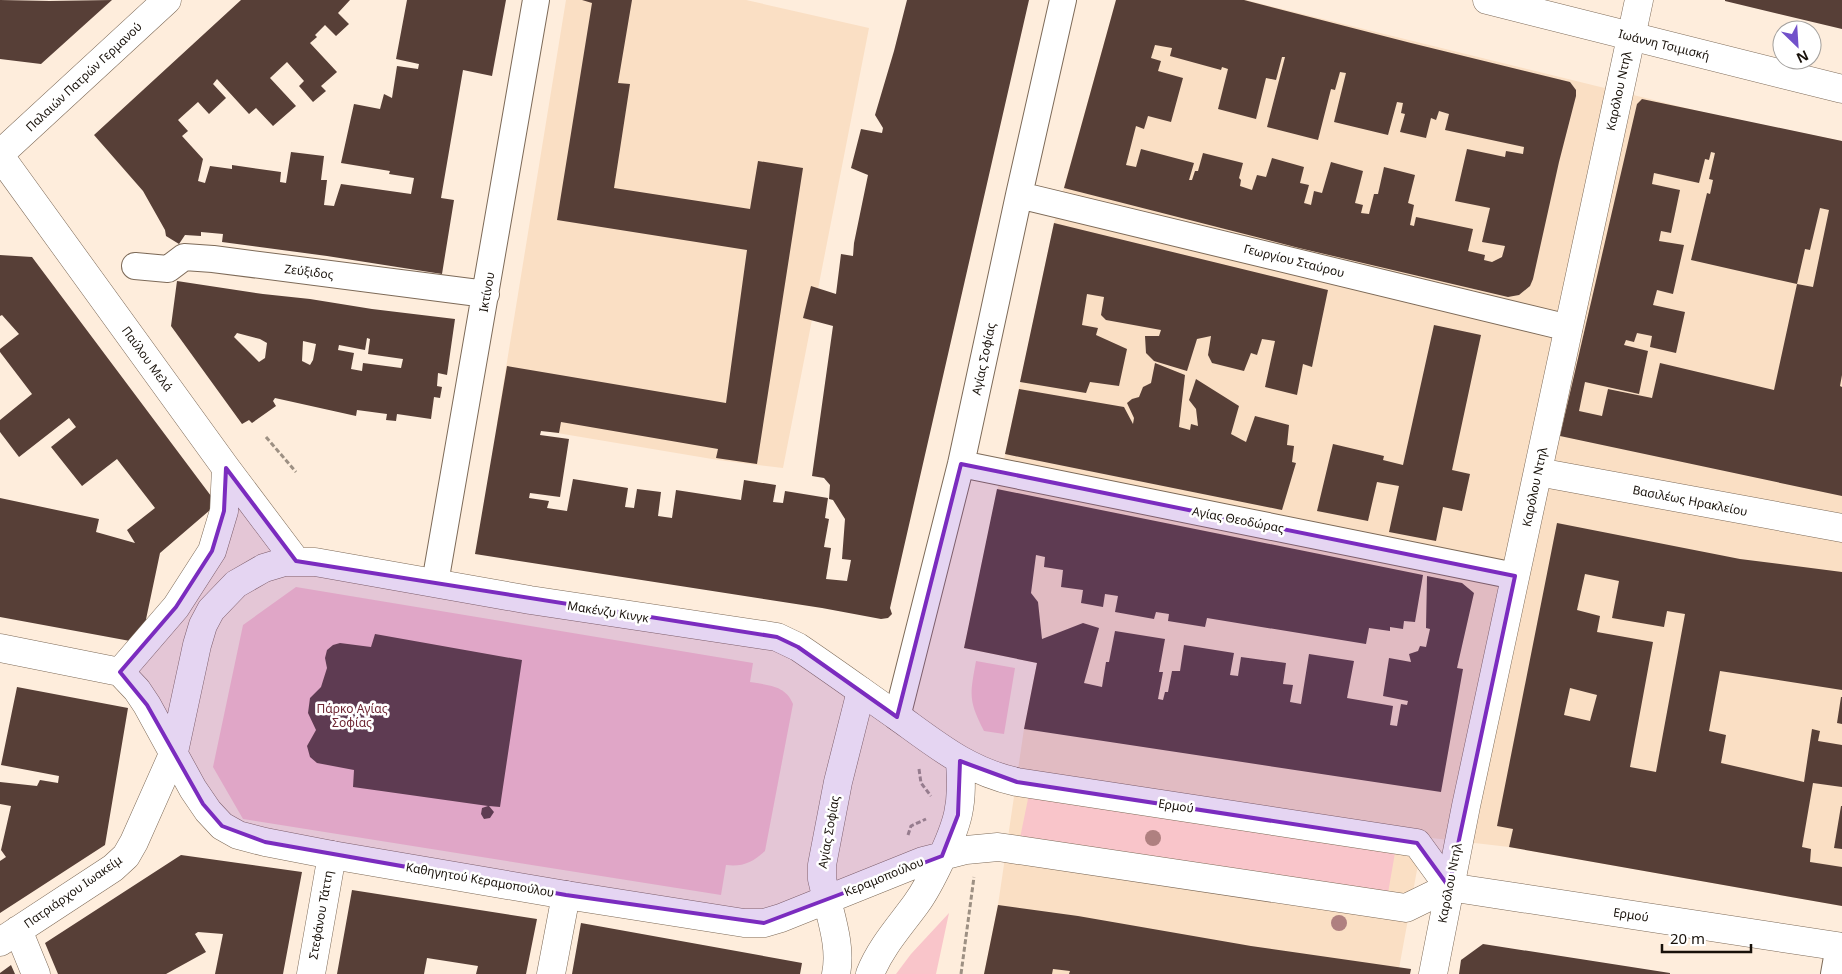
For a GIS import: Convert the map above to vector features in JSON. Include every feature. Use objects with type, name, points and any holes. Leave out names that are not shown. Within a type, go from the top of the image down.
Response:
[{"type":"main road","name":"Παλαιών Πατρών Γερμανού","points":[[0,155],[167,0]]},
{"type":"main road","name":"Ιωάννη Τσιμισκή","points":[[1487,0],[1842,89]]},
{"type":"main road","name":"Καρόλου Ντηλ","points":[[1433,974],[1449,887],[1639,0]]},
{"type":"main road","name":"Παύλου Μελά","points":[[0,155],[226,468],[296,561]]},
{"type":"main road","points":[[0,648],[120,672],[176,607],[212,551],[224,511],[226,468]]},
{"type":"main road","name":"Βασιλέως Ηρακλείου","points":[[1538,472],[1842,528]]},
{"type":"main road","name":"Μακένζυ Κινγκ","points":[[296,561],[315,562],[557,604],[777,637],[798,647],[897,717]]},
{"type":"main road","name":"Πατριάρχου Ιωακείμ","points":[[9,936],[113,868],[126,856],[174,752],[197,645],[211,610],[232,588],[253,573],[274,564],[296,561]]},
{"type":"main road","name":"Καθηγητού Κεραμοπούλου","points":[[120,672],[137,690],[203,804],[222,826],[238,835],[332,855],[744,923],[764,923],[827,900]]},
{"type":"main road","name":"Αγίας Σοφίας","points":[[836,974],[836,940],[822,879],[822,865],[840,773],[860,691]]},
{"type":"main road","name":"Ερμού","points":[[897,717],[960,761],[990,775],[1017,782],[1417,843],[1449,887],[1840,946]]},
{"type":"main road","points":[[870,974],[877,958],[926,889],[942,856],[958,815],[962,789],[960,761]]},
{"type":"main road","points":[[942,856],[978,848],[998,847],[1016,849],[1406,908],[1449,887]]},
{"type":"main road","name":"Στεφάνου Τάττη","points":[[311,974],[332,855]]},
{"type":"main road","name":"Κεραμοπούλου","points":[[827,900],[923,861],[942,856]]},
{"type":"main road","points":[[551,974],[566,895]]},
{"type":"main road","points":[[9,936],[36,974]]},
{"type":"street","name":"Ικτίνου","points":[[435,583],[536,0]]},
{"type":"street","name":"Αγίας Σοφίας","points":[[897,717],[961,464],[1019,194],[1064,0]]},
{"type":"street","name":"Γεωργίου Σταύρου","points":[[1019,194],[1569,328]]},
{"type":"street","name":"Ζεύξιδος","points":[[135,266],[168,269],[184,257],[486,294]]},
{"type":"street","name":"Αγίας Θεοδώρας","points":[[961,464],[1515,576]]},
{"type":"street","points":[[1834,974],[1840,946]]},
{"type":"path","points":[[266,437],[296,472]]},
{"type":"path","points":[[915,764],[920,772],[921,784],[931,795],[930,804]]},
{"type":"path","points":[[905,839],[911,826],[924,820],[928,812]]},
{"type":"path","points":[[961,974],[978,848]]},
{"type":"highlighted area","points":[[961,464],[1515,576],[1449,887],[1417,843],[1017,782],[960,761],[958,815],[942,856],[764,923],[566,895],[265,842],[222,826],[203,804],[147,705],[120,672],[176,607],[212,551],[224,511],[226,468],[296,561],[777,637],[798,647],[897,717]]},
{"type":"shaded area","points":[[566,0],[746,0],[869,28],[783,468],[718,460],[497,423]]},
{"type":"shaded area","points":[[1116,0],[1246,0],[1723,117],[1842,141],[1842,906],[1509,847],[1423,837],[1398,974],[984,974],[998,905],[1024,729],[1037,663],[964,648],[1054,223]]},
{"type":"green space","name":"Πάρκο Αγίας Σοφίας","points":[[296,587],[753,663],[750,682],[781,689],[793,704],[765,851],[747,863],[726,865],[721,895],[243,819],[213,767],[243,625]]},
{"type":"green space","points":[[976,661],[1015,668],[1004,734],[984,731],[975,712],[972,682]]},
{"type":"green space","points":[[1029,794],[1396,847],[1388,893],[1020,838]]},
{"type":"green space","points":[[949,913],[936,974],[896,974],[911,954]]},
{"type":"building","points":[[0,0],[112,0],[41,64],[0,59]]},
{"type":"building","points":[[241,0],[350,0],[338,13],[349,24],[336,36],[325,25],[315,35],[317,37],[310,43],[337,72],[321,86],[326,91],[313,102],[299,86],[304,81],[287,62],[270,78],[296,106],[273,126],[256,108],[249,114],[217,79],[213,84],[226,98],[209,114],[198,102],[178,120],[188,131],[182,136],[203,159],[198,181],[205,183],[210,166],[232,169],[232,165],[281,172],[280,182],[286,183],[291,152],[324,156],[321,180],[327,180],[324,205],[334,206],[341,184],[411,194],[414,178],[389,174],[390,171],[341,163],[354,104],[380,109],[384,94],[392,98],[397,66],[418,69],[419,64],[396,59],[407,0],[506,0],[492,76],[463,70],[441,198],[454,200],[442,274],[222,242],[223,234],[201,232],[201,236],[185,235],[179,244],[166,236],[165,230],[143,191],[94,135]]},
{"type":"building","points":[[582,0],[632,0],[618,83],[630,84],[614,188],[750,209],[758,161],[803,168],[757,464],[716,458],[718,449],[561,422],[559,433],[541,431],[540,435],[569,439],[560,497],[530,493],[529,498],[549,501],[547,508],[567,511],[573,479],[628,488],[625,507],[634,508],[637,489],[661,492],[658,516],[672,518],[676,490],[741,500],[744,480],[776,485],[773,502],[783,503],[785,491],[828,498],[825,518],[829,519],[824,547],[831,548],[826,579],[847,581],[851,560],[842,559],[845,519],[833,500],[829,499],[830,485],[824,478],[812,476],[833,326],[803,318],[811,286],[836,294],[841,254],[853,256],[868,175],[851,168],[861,129],[882,133],[883,128],[875,115],[907,0],[1029,0],[890,608],[892,614],[888,618],[881,619],[822,608],[475,554],[507,366],[726,403],[747,250],[557,220],[592,3]]},
{"type":"building","points":[[1116,0],[1244,0],[1570,82],[1576,90],[1533,279],[1530,286],[1519,295],[1508,297],[1299,248],[1064,188]],"holes":[[[1155,45],[1172,48],[1170,56],[1221,70],[1222,67],[1228,69],[1218,109],[1256,119],[1266,78],[1276,80],[1282,57],[1285,57],[1267,127],[1318,140],[1331,89],[1335,90],[1340,72],[1346,73],[1334,122],[1388,135],[1397,102],[1403,103],[1401,113],[1405,114],[1400,132],[1426,138],[1431,118],[1436,120],[1439,111],[1449,114],[1445,130],[1524,147],[1523,154],[1506,151],[1505,157],[1467,149],[1455,201],[1490,208],[1482,242],[1505,246],[1502,257],[1492,262],[1484,260],[1485,255],[1468,251],[1473,229],[1416,217],[1414,226],[1410,225],[1414,205],[1408,203],[1415,175],[1384,167],[1378,194],[1374,194],[1369,214],[1361,213],[1363,205],[1355,203],[1363,171],[1331,162],[1322,193],[1314,191],[1311,205],[1304,203],[1309,185],[1300,183],[1304,167],[1272,158],[1266,177],[1257,175],[1252,190],[1240,186],[1241,180],[1239,178],[1243,163],[1203,153],[1198,171],[1195,171],[1192,180],[1189,180],[1194,163],[1141,149],[1136,167],[1126,165],[1136,126],[1144,129],[1148,116],[1171,122],[1183,78],[1158,71],[1161,61],[1151,58]]]},
{"type":"building","points":[[1842,0],[1842,29],[1822,24],[1822,20],[1804,20],[1725,1]]},
{"type":"building","points":[[1642,99],[1842,141],[1842,375],[1840,386],[1842,387],[1842,496],[1560,436],[1637,104]],"holes":[[[1711,152],[1715,153],[1709,179],[1713,180],[1710,194],[1707,193],[1691,260],[1797,284],[1774,390],[1660,363],[1652,398],[1608,389],[1602,416],[1579,411],[1585,382],[1639,394],[1648,351],[1624,345],[1626,340],[1634,342],[1637,333],[1652,336],[1650,347],[1676,353],[1685,312],[1653,305],[1657,290],[1673,294],[1684,245],[1659,241],[1661,231],[1671,233],[1680,190],[1652,184],[1654,173],[1699,183],[1705,159],[1709,160]],[[1820,208],[1829,210],[1813,287],[1797,284],[1805,249],[1810,250]]]},
{"type":"building","points":[[1054,223],[1328,290],[1312,367],[1303,364],[1297,395],[1265,387],[1275,341],[1262,339],[1257,355],[1251,353],[1244,371],[1212,363],[1208,355],[1211,336],[1197,339],[1187,371],[1154,361],[1146,353],[1145,336],[1159,336],[1161,330],[1106,320],[1101,315],[1104,297],[1087,294],[1082,325],[1098,328],[1096,335],[1127,349],[1119,386],[1090,382],[1086,393],[1020,382]]},
{"type":"building","points":[[0,255],[32,257],[217,504],[160,553],[141,643],[0,617],[0,498],[99,519],[96,532],[135,543],[127,530],[155,508],[117,459],[82,486],[51,447],[76,427],[69,418],[19,457],[0,432],[0,420],[32,394],[0,352],[0,349],[19,334],[2,315],[0,316]]},
{"type":"building","points":[[177,281],[455,319],[447,375],[438,373],[437,386],[442,387],[440,398],[434,397],[431,419],[397,414],[396,421],[386,420],[387,414],[357,410],[356,416],[275,398],[273,401],[276,406],[252,423],[249,420],[242,424],[171,326]],"holes":[[[237,333],[260,339],[267,343],[265,358],[259,362],[234,337]],[[367,338],[370,339],[368,354],[403,359],[401,368],[363,363],[362,371],[351,369],[354,353],[338,350],[339,345],[365,350]],[[303,341],[316,344],[313,360],[310,365],[302,361]]]},
{"type":"building","points":[[1434,325],[1481,335],[1452,470],[1470,474],[1462,511],[1443,507],[1436,541],[1389,532],[1399,486],[1377,482],[1368,521],[1317,511],[1333,444],[1384,456],[1383,460],[1403,465]]},
{"type":"building","points":[[1155,363],[1185,375],[1179,427],[1190,430],[1191,424],[1198,426],[1196,409],[1189,400],[1196,379],[1239,406],[1231,434],[1246,442],[1255,416],[1289,425],[1287,445],[1294,446],[1292,462],[1296,463],[1282,510],[1005,454],[1019,389],[1124,407],[1133,424],[1134,418],[1127,403],[1139,397],[1143,387],[1151,383]]},
{"type":"building","points":[[997,489],[1423,575],[1415,622],[1404,621],[1403,629],[1390,627],[1390,631],[1369,628],[1366,644],[1207,618],[1205,627],[1168,621],[1169,614],[1156,612],[1154,619],[1115,612],[1118,596],[1105,594],[1103,607],[1081,603],[1083,590],[1061,587],[1063,570],[1044,567],[1045,557],[1036,555],[1031,593],[1038,602],[1042,639],[1083,623],[1099,628],[1084,683],[1102,687],[1106,662],[1109,662],[1115,631],[1165,639],[1159,672],[1163,672],[1158,699],[1163,700],[1165,692],[1168,692],[1172,671],[1180,671],[1184,645],[1234,653],[1230,675],[1238,676],[1241,657],[1286,663],[1283,684],[1293,685],[1290,702],[1301,704],[1309,654],[1354,661],[1347,698],[1393,706],[1390,725],[1397,726],[1401,704],[1407,705],[1408,701],[1383,696],[1389,658],[1411,662],[1409,654],[1418,651],[1420,646],[1426,647],[1430,629],[1426,628],[1427,576],[1462,583],[1474,593],[1457,668],[1463,669],[1441,792],[1024,729],[1037,663],[964,648]]},
{"type":"building","points":[[1557,523],[1740,559],[1842,572],[1842,690],[1720,671],[1709,731],[1726,735],[1721,763],[1804,782],[1812,729],[1820,731],[1818,741],[1842,745],[1842,787],[1813,783],[1802,847],[1811,849],[1810,862],[1842,867],[1842,906],[1509,847],[1513,829],[1497,826]],"holes":[[[1585,574],[1619,581],[1612,618],[1664,627],[1667,611],[1685,614],[1656,772],[1630,767],[1653,642],[1597,632],[1600,616],[1577,610]],[[1570,688],[1597,695],[1590,721],[1564,715]]]},
{"type":"building","points":[[375,634],[522,660],[500,807],[489,806],[494,812],[490,818],[484,819],[481,814],[482,808],[488,806],[353,787],[354,770],[317,763],[310,757],[307,746],[316,730],[308,713],[310,698],[321,687],[327,668],[325,658],[327,650],[333,645],[340,643],[371,647]]},
{"type":"building","points":[[17,687],[128,708],[105,845],[0,913],[0,861],[6,857],[1,850],[11,806],[0,804],[0,782],[37,786],[40,780],[58,783],[59,776],[1,765]]},
{"type":"building","points":[[1842,697],[1842,724],[1837,723]]},
{"type":"building","points":[[1842,806],[1842,849],[1834,848]]},
{"type":"building","points":[[181,855],[302,872],[283,974],[215,974],[223,934],[198,932],[195,934],[206,952],[166,974],[58,974],[45,943]]},
{"type":"building","points":[[352,890],[537,919],[526,974],[476,974],[478,966],[427,958],[424,974],[337,974]]},
{"type":"building","points":[[998,905],[1078,916],[1251,946],[1411,969],[1410,974],[1069,974],[1070,971],[1053,969],[1052,974],[984,974]]},
{"type":"building","points":[[581,923],[802,963],[800,974],[572,974]]},
{"type":"building","points":[[1483,944],[1670,974],[1459,974],[1461,960]]},
{"type":"building","points":[[11,965],[15,974],[0,974],[0,973]]}]
